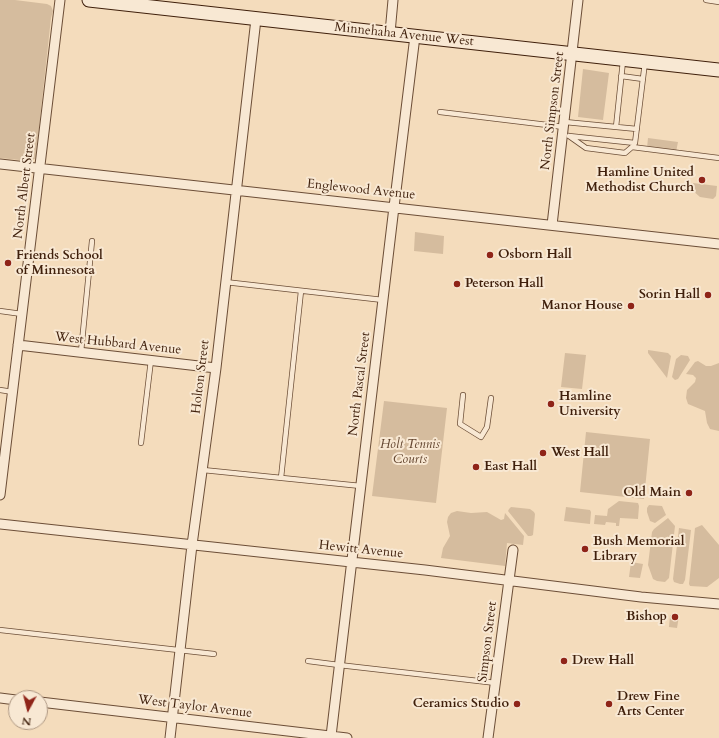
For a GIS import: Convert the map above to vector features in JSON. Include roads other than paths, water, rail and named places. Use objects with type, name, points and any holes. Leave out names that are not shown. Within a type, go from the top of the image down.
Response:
[{"type":"street","name":"North Albert Street","points":[[0,495],[60,0]]},
{"type":"street","name":"Minnehaha Avenue West","points":[[89,0],[123,2],[256,19],[719,70]]},
{"type":"street","points":[[390,33],[393,0]]},
{"type":"street","name":"North Simpson Street","points":[[552,225],[565,130],[578,0]]},
{"type":"street","name":"Holton Street","points":[[170,738],[192,545],[216,368],[256,19]]},
{"type":"street","name":"North Pascal Street","points":[[331,736],[382,300],[415,36]]},
{"type":"street","name":"Englewood Avenue","points":[[0,164],[236,189],[719,244]]},
{"type":"street","name":"West Hubbard Avenue","points":[[18,345],[216,368]]},
{"type":"street","name":"Hewitt Avenue","points":[[0,524],[352,562],[641,597],[719,604]]},
{"type":"street","name":"Simpson Street","points":[[488,738],[513,550]]},
{"type":"street","name":"West Taylor Avenue","points":[[48,703],[347,738]]},
{"type":"lane","points":[[706,0],[719,2]]},
{"type":"lane","points":[[616,127],[623,60]]},
{"type":"lane","points":[[565,130],[586,148],[625,153],[634,145],[645,62]]},
{"type":"lane","points":[[621,76],[643,79]]},
{"type":"lane","points":[[440,112],[565,130],[634,145],[719,158]]},
{"type":"lane","points":[[565,130],[616,127],[637,129]]},
{"type":"lane","points":[[81,352],[92,241]]},
{"type":"lane","points":[[225,282],[382,300]]},
{"type":"lane","points":[[281,478],[301,291]]},
{"type":"lane","points":[[0,311],[22,314]]},
{"type":"lane","points":[[141,443],[151,360]]},
{"type":"lane","points":[[0,390],[13,392]]},
{"type":"lane","points":[[463,395],[460,424],[482,437],[487,427],[491,398]]},
{"type":"lane","points":[[203,470],[361,486]]},
{"type":"lane","points":[[0,630],[214,654]]},
{"type":"lane","points":[[308,661],[496,683]]},
{"type":"place","name":"Hamline United Methodist Church","points":[[702,180]]},
{"type":"place","name":"Osborn Hall","points":[[490,255]]},
{"type":"place","name":"Friends School of Minnesota","points":[[8,263]]},
{"type":"place","name":"Peterson Hall","points":[[457,284]]},
{"type":"place","name":"Sorin Hall","points":[[708,295]]},
{"type":"place","name":"Manor House","points":[[631,306]]},
{"type":"place","name":"Hamline University","points":[[551,404]]},
{"type":"place","name":"West Hall","points":[[543,453]]},
{"type":"place","name":"East Hall","points":[[476,467]]},
{"type":"place","name":"Old Main","points":[[689,493]]},
{"type":"place","name":"Bush Memorial Library","points":[[585,549]]},
{"type":"place","name":"Bishop","points":[[675,617]]},
{"type":"place","name":"Drew Hall","points":[[564,661]]},
{"type":"place","name":"Ceramics Studio","points":[[517,704]]},
{"type":"place","name":"Drew Fine Arts Center","points":[[609,704]]},
{"type":"park label","name":"Holt Tennis Courts","points":[[410,452]]}]
